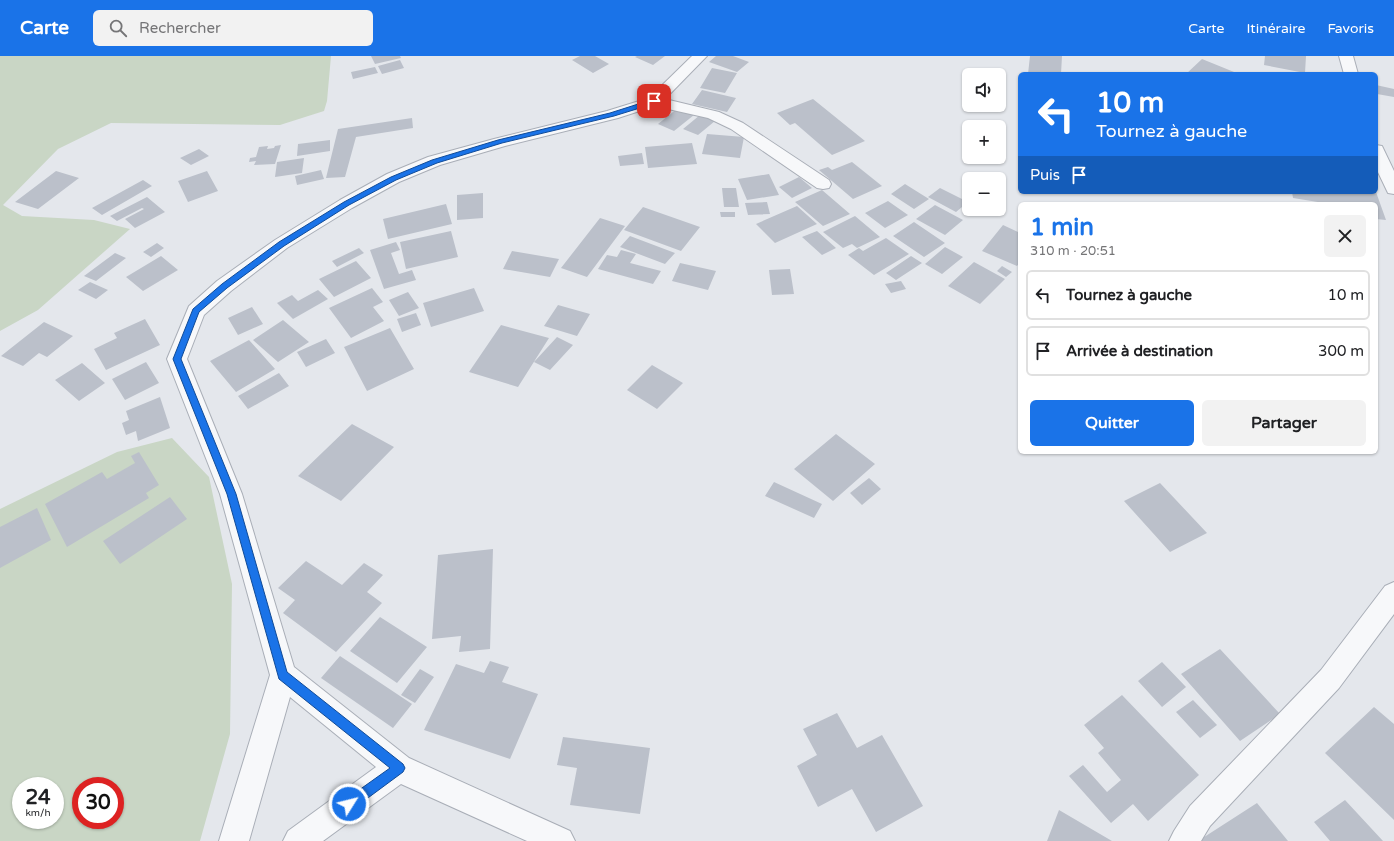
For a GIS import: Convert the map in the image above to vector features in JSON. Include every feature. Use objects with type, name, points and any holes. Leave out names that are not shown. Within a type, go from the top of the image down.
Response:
[{"type":"street","points":[[234,841],[283,675],[231,494],[177,359],[196,311],[224,286],[281,244],[346,204],[393,178],[442,159],[500,142],[612,115],[654,101],[700,56]]},
{"type":"street","points":[[1346,56],[1350,72]]},
{"type":"street","points":[[654,101],[713,115],[737,126],[823,184]]},
{"type":"street","points":[[1378,154],[1394,189]]},
{"type":"street","points":[[1184,841],[1200,816],[1330,680],[1394,594]]},
{"type":"street","points":[[283,675],[399,768],[560,841]]},
{"type":"street","points":[[298,841],[399,768]]},
{"type":"green space","points":[[0,56],[331,56],[327,101],[324,111],[280,125],[111,123],[58,149],[3,205],[22,216],[94,220],[130,229],[38,310],[0,331]]},
{"type":"green space","points":[[172,438],[209,477],[232,584],[230,734],[200,841],[0,841],[0,509],[117,452]]},
{"type":"building","points":[[371,56],[400,56],[401,58],[375,64]]},
{"type":"building","points":[[580,56],[595,56],[609,64],[593,73],[572,60]]},
{"type":"building","points":[[665,56],[653,65],[635,57]]},
{"type":"building","points":[[716,56],[733,56],[749,62],[737,72],[709,62]]},
{"type":"building","points":[[1030,56],[1062,56],[1061,72],[1028,72]]},
{"type":"building","points":[[1265,56],[1306,56],[1305,72],[1264,65]]},
{"type":"building","points":[[1202,59],[1234,72],[1188,72]]},
{"type":"building","points":[[400,60],[404,68],[382,74],[378,66]]},
{"type":"building","points":[[375,67],[378,73],[353,79],[351,72]]},
{"type":"building","points":[[712,68],[737,73],[725,93],[700,88]]},
{"type":"building","points":[[1378,85],[1394,89],[1394,97],[1378,94]]},
{"type":"building","points":[[702,90],[736,98],[727,112],[692,104]]},
{"type":"building","points":[[813,99],[865,141],[832,155],[795,123],[790,125],[777,113]]},
{"type":"building","points":[[678,108],[694,115],[674,131],[658,124]]},
{"type":"building","points":[[700,115],[715,121],[698,135],[683,129]]},
{"type":"building","points":[[412,118],[413,128],[356,137],[345,177],[326,178],[338,129]]},
{"type":"building","points":[[707,134],[744,137],[740,158],[702,154]]},
{"type":"building","points":[[330,140],[330,151],[297,156],[298,144]]},
{"type":"building","points":[[692,143],[697,164],[648,168],[645,147]]},
{"type":"building","points":[[281,145],[275,164],[254,165],[256,161],[249,162],[250,158],[256,157],[259,147],[268,146],[267,149]]},
{"type":"building","points":[[199,149],[209,156],[191,165],[180,158]]},
{"type":"building","points":[[642,153],[644,164],[620,166],[618,156]]},
{"type":"building","points":[[304,158],[302,173],[275,177],[277,162]]},
{"type":"building","points":[[852,162],[882,186],[853,199],[819,170],[828,167],[832,170]]},
{"type":"building","points":[[321,170],[324,179],[297,185],[295,176]]},
{"type":"building","points":[[56,171],[79,178],[38,209],[15,202]]},
{"type":"building","points":[[207,171],[218,191],[188,202],[178,181]]},
{"type":"building","points":[[769,174],[779,195],[747,200],[738,179]]},
{"type":"building","points":[[799,177],[812,188],[792,198],[779,187]]},
{"type":"building","points":[[143,180],[152,186],[102,215],[92,208]]},
{"type":"building","points":[[905,184],[929,199],[914,209],[891,194]]},
{"type":"building","points":[[722,188],[736,188],[739,207],[724,207]]},
{"type":"building","points":[[940,188],[962,199],[962,207],[956,212],[928,197]]},
{"type":"building","points":[[822,190],[850,214],[823,226],[795,202]]},
{"type":"building","points":[[483,193],[483,218],[457,220],[457,195]]},
{"type":"building","points":[[1292,194],[1377,194],[1386,220],[1378,219],[1378,202],[1318,202],[1293,198]]},
{"type":"building","points":[[147,197],[165,212],[135,228],[125,219],[144,209],[142,208],[117,221],[110,216]]},
{"type":"building","points":[[888,201],[908,215],[885,228],[865,213]]},
{"type":"building","points":[[767,202],[770,214],[748,215],[745,203]]},
{"type":"building","points":[[446,204],[452,224],[388,239],[383,219]]},
{"type":"building","points":[[935,205],[963,220],[945,235],[916,219]]},
{"type":"building","points":[[797,206],[817,224],[775,243],[756,224]]},
{"type":"building","points":[[643,207],[700,227],[681,251],[624,230]]},
{"type":"building","points":[[720,212],[735,212],[735,217],[721,217]]},
{"type":"building","points":[[855,216],[880,237],[857,248],[852,244],[843,248],[823,232]]},
{"type":"building","points":[[600,218],[625,226],[587,277],[561,268]]},
{"type":"building","points":[[914,222],[945,243],[924,257],[893,236]]},
{"type":"building","points":[[1003,225],[1018,232],[1017,266],[982,251]]},
{"type":"building","points":[[451,231],[458,257],[406,269],[400,242]]},
{"type":"building","points":[[817,231],[836,248],[822,255],[802,237]]},
{"type":"building","points":[[630,236],[675,253],[665,264],[620,247]]},
{"type":"building","points":[[886,238],[909,254],[874,275],[848,255],[859,248],[863,251]]},
{"type":"building","points":[[396,242],[400,250],[391,253],[399,274],[412,270],[416,280],[384,289],[370,250]]},
{"type":"building","points":[[157,243],[164,248],[151,257],[143,252]]},
{"type":"building","points":[[945,247],[963,257],[942,274],[925,264]]},
{"type":"building","points":[[359,248],[364,253],[337,267],[332,261]]},
{"type":"building","points":[[621,250],[636,254],[630,263],[661,271],[653,284],[598,269],[607,255],[617,257]]},
{"type":"building","points":[[512,251],[559,259],[550,277],[503,269]]},
{"type":"building","points":[[115,253],[126,258],[96,281],[84,276]]},
{"type":"building","points":[[161,256],[178,270],[143,291],[126,277]]},
{"type":"building","points":[[911,256],[922,263],[896,280],[886,273]]},
{"type":"building","points":[[356,261],[371,278],[334,297],[319,279]]},
{"type":"building","points":[[974,262],[1005,279],[980,304],[948,286]]},
{"type":"building","points":[[680,263],[716,271],[708,290],[672,281]]},
{"type":"building","points":[[1002,266],[1012,272],[1006,277],[997,271]]},
{"type":"building","points":[[790,269],[794,294],[772,295],[769,270]]},
{"type":"building","points":[[901,281],[906,289],[891,293],[885,284]]},
{"type":"building","points":[[90,282],[108,290],[96,299],[78,290]]},
{"type":"building","points":[[372,288],[383,302],[373,307],[384,321],[351,338],[329,308]]},
{"type":"building","points":[[474,288],[484,311],[431,327],[423,303]]},
{"type":"building","points":[[318,290],[328,299],[293,319],[277,303],[292,295],[298,301]]},
{"type":"building","points":[[408,292],[419,308],[399,316],[389,300]]},
{"type":"building","points":[[558,305],[590,314],[577,336],[544,326]]},
{"type":"building","points":[[252,307],[263,324],[238,335],[228,318]]},
{"type":"building","points":[[416,313],[421,325],[402,332],[397,319]]},
{"type":"building","points":[[145,319],[160,345],[106,370],[94,349],[117,338],[114,333]]},
{"type":"building","points":[[283,320],[309,342],[278,362],[253,340]]},
{"type":"building","points":[[44,322],[73,336],[47,357],[39,353],[23,366],[1,356]]},
{"type":"building","points":[[501,325],[549,338],[518,387],[469,372]]},
{"type":"building","points":[[390,328],[414,369],[367,391],[344,347]]},
{"type":"building","points":[[557,337],[573,345],[550,370],[534,362]]},
{"type":"building","points":[[326,339],[335,353],[306,367],[297,352]]},
{"type":"building","points":[[249,340],[275,369],[236,392],[210,361]]},
{"type":"building","points":[[146,362],[159,383],[125,400],[112,379]]},
{"type":"building","points":[[82,363],[105,383],[79,401],[55,380]]},
{"type":"building","points":[[652,365],[683,383],[657,409],[627,390]]},
{"type":"building","points":[[279,373],[289,386],[248,409],[238,396]]},
{"type":"building","points":[[160,397],[170,428],[138,441],[136,431],[126,435],[122,423],[129,420],[126,411]]},
{"type":"building","points":[[352,424],[394,447],[341,501],[298,476]]},
{"type":"building","points":[[836,434],[875,464],[833,501],[794,469]]},
{"type":"building","points":[[139,452],[159,485],[146,493],[149,498],[67,547],[45,504],[102,472],[107,479],[135,463],[131,456]]},
{"type":"building","points":[[869,478],[881,489],[862,505],[850,493]]},
{"type":"building","points":[[774,482],[822,504],[814,518],[765,496]]},
{"type":"building","points":[[1160,483],[1207,533],[1170,552],[1124,501]]},
{"type":"building","points":[[170,497],[187,519],[120,564],[103,541]]},
{"type":"building","points":[[37,508],[51,540],[0,568],[0,527]]},
{"type":"building","points":[[493,549],[490,649],[459,652],[461,636],[432,639],[438,555]]},
{"type":"building","points":[[306,561],[342,585],[364,563],[383,575],[367,592],[382,603],[336,652],[283,613],[295,600],[278,588]]},
{"type":"building","points":[[380,617],[427,647],[397,683],[350,651]]},
{"type":"building","points":[[1220,649],[1280,714],[1240,741],[1181,674]]},
{"type":"building","points":[[340,656],[412,704],[393,728],[321,678]]},
{"type":"building","points":[[490,661],[509,667],[502,682],[538,694],[510,759],[424,730],[456,664],[484,673]]},
{"type":"building","points":[[1162,662],[1186,687],[1162,707],[1138,681]]},
{"type":"building","points":[[420,669],[434,677],[415,703],[401,695]]},
{"type":"building","points":[[1122,695],[1199,775],[1148,821],[1133,804],[1111,823],[1069,776],[1083,765],[1107,792],[1121,780],[1098,753],[1104,748],[1084,725]]},
{"type":"building","points":[[1193,700],[1217,725],[1200,738],[1176,712]]},
{"type":"building","points":[[1374,707],[1394,724],[1394,820],[1325,753]]},
{"type":"building","points":[[837,713],[857,748],[882,735],[923,806],[876,832],[852,789],[818,807],[797,766],[817,755],[803,729]]},
{"type":"building","points":[[563,737],[650,748],[640,814],[570,805],[577,768],[557,765]]},
{"type":"building","points":[[1345,800],[1383,841],[1330,841],[1314,822]]},
{"type":"building","points":[[1257,803],[1288,841],[1198,841]]},
{"type":"building","points":[[1059,810],[1112,841],[1047,841]]},
{"type":"route","points":[[349,804],[399,768],[283,675],[231,494],[177,359],[196,311],[224,286],[281,244],[346,204],[393,178],[434,161],[500,142],[612,115],[654,101]]}]
